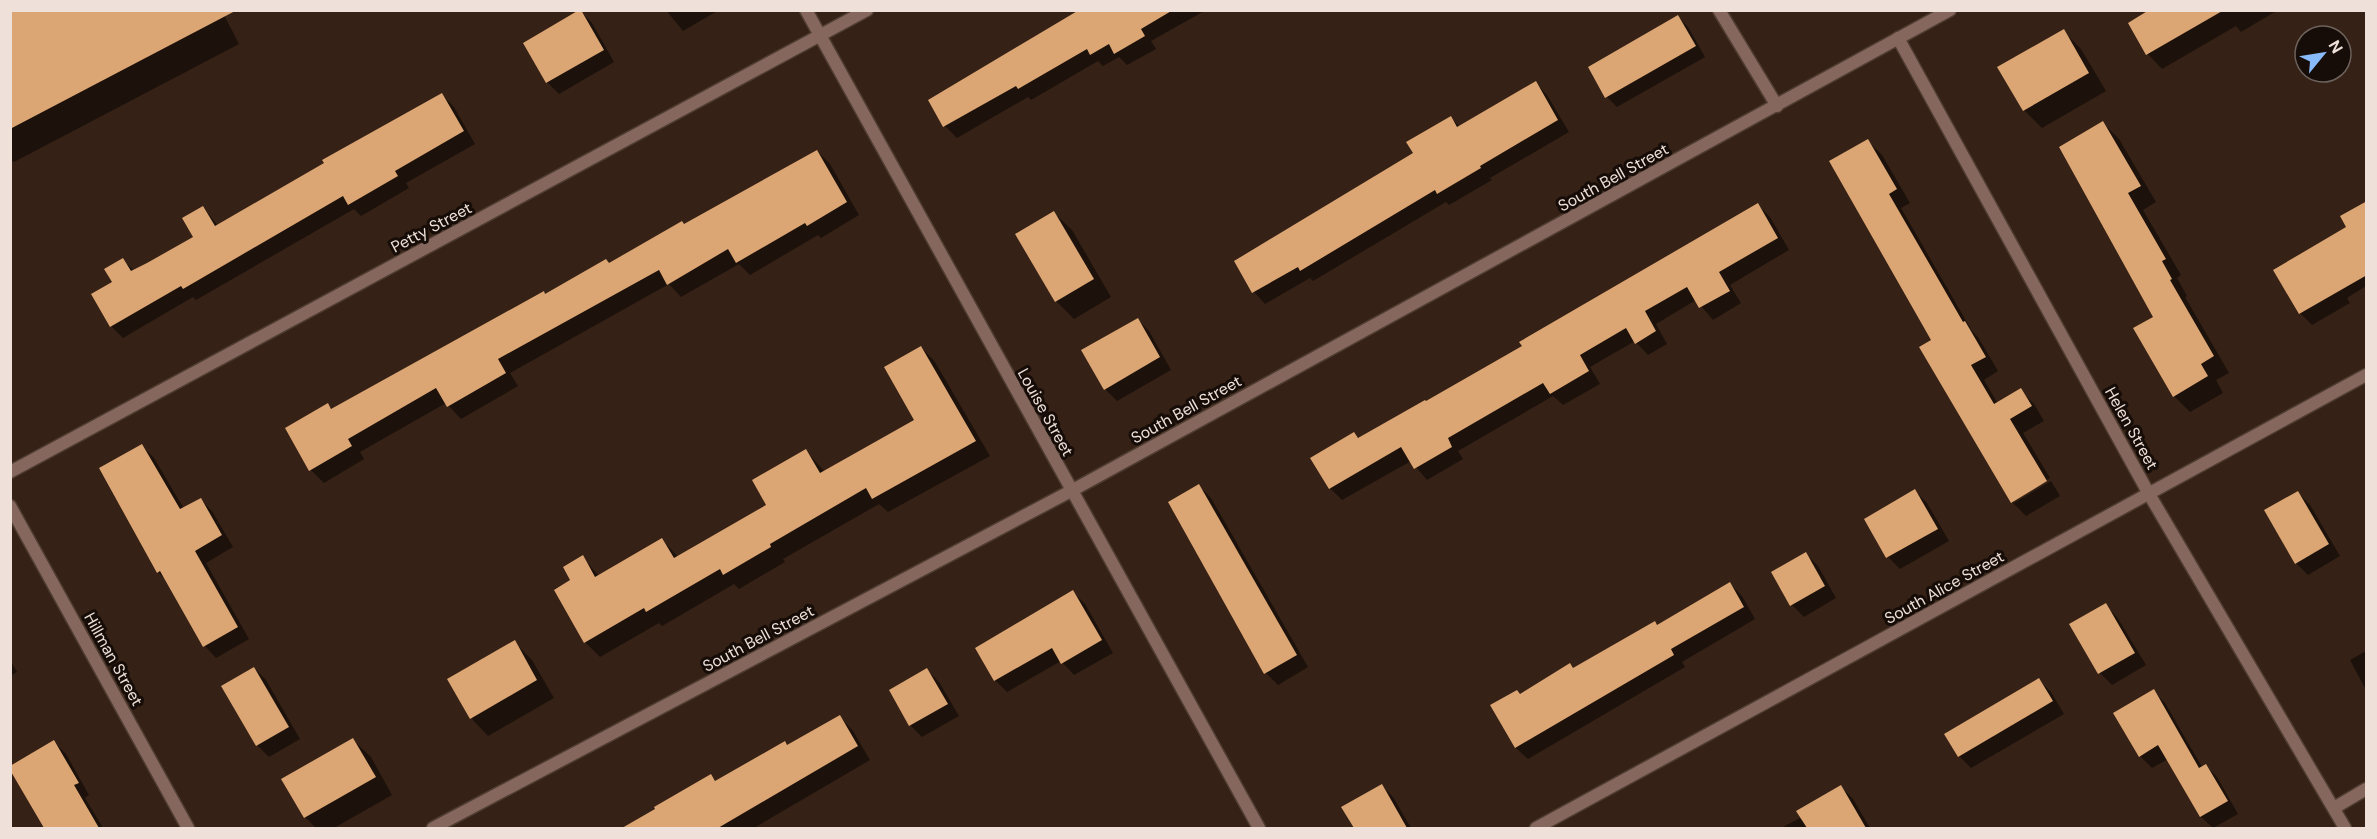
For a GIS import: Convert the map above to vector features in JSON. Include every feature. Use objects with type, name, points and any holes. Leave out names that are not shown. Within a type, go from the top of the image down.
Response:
[{"type":"street","name":"Louise Street","points":[[806,10],[1259,828]]},
{"type":"street","name":"Petty Street","points":[[10,472],[867,10]]},
{"type":"street","points":[[1719,10],[1777,106]]},
{"type":"street","name":"South Bell Street","points":[[434,828],[1071,491],[1950,10]]},
{"type":"street","name":"Helen Street","points":[[1898,38],[2149,494],[2344,828]]},
{"type":"street","name":"South Alice Street","points":[[1536,828],[2367,375]]},
{"type":"street","name":"Hillman Street","points":[[10,506],[188,828]]},
{"type":"street","points":[[2334,808],[2367,789]]},
{"type":"building","points":[[10,10],[237,10],[10,129]]},
{"type":"building","points":[[579,10],[604,50],[546,83],[523,43]]},
{"type":"building","points":[[1079,10],[1173,10],[1141,29],[1145,36],[1114,54],[1109,44],[1090,55],[1087,49],[1018,89],[1016,86],[943,127],[928,100]]},
{"type":"building","points":[[2149,10],[2224,10],[2146,55],[2128,23]]},
{"type":"building","points":[[1678,15],[1696,46],[1605,98],[1588,67]]},
{"type":"building","points":[[2064,29],[2089,73],[2023,111],[1997,67]]},
{"type":"building","points":[[1536,81],[1558,120],[1437,194],[1435,190],[1300,271],[1298,267],[1252,293],[1234,261],[1413,153],[1406,142],[1451,116],[1457,127]]},
{"type":"building","points":[[442,93],[464,131],[395,171],[398,176],[348,205],[343,196],[183,289],[181,286],[110,327],[91,294],[112,282],[104,269],[123,258],[131,271],[147,263],[193,237],[182,218],[203,206],[215,226],[324,163],[322,160]]},
{"type":"building","points":[[2103,121],[2141,186],[2128,193],[2166,259],[2162,261],[2172,279],[2170,280],[2214,356],[2201,364],[2208,376],[2173,397],[2133,328],[2153,317],[2059,147]]},
{"type":"building","points":[[1868,139],[1897,189],[1889,194],[1963,322],[1965,321],[1986,357],[1971,365],[1994,404],[2021,388],[2032,406],[2010,419],[2047,481],[2011,503],[1919,347],[1931,340],[1829,161]]},
{"type":"building","points":[[817,150],[847,202],[807,226],[805,223],[736,263],[728,249],[667,285],[659,270],[498,359],[506,373],[447,407],[436,388],[348,439],[352,446],[309,471],[285,428],[328,403],[331,409],[544,291],[545,294],[606,259],[609,263],[682,221],[684,224]]},
{"type":"building","points":[[2367,201],[2367,275],[2299,314],[2273,270],[2346,227],[2340,216]]},
{"type":"building","points":[[1758,203],[1778,238],[1719,272],[1730,291],[1699,308],[1687,287],[1645,311],[1656,331],[1635,344],[1626,328],[1580,355],[1589,371],[1550,394],[1543,383],[1448,438],[1452,447],[1414,469],[1401,447],[1329,489],[1310,458],[1354,432],[1358,438],[1426,401],[1522,346],[1519,342]]},
{"type":"building","points":[[1054,211],[1094,279],[1055,302],[1015,234]]},
{"type":"building","points":[[1138,318],[1160,357],[1104,390],[1081,350]]},
{"type":"building","points":[[921,346],[976,441],[872,499],[866,488],[770,544],[771,547],[723,575],[720,569],[646,612],[644,608],[584,643],[554,590],[570,580],[563,567],[583,555],[595,577],[662,538],[674,558],[766,505],[752,480],[806,449],[820,473],[914,420],[884,367]]},
{"type":"building","points":[[142,444],[180,509],[201,498],[222,535],[195,551],[238,627],[203,647],[160,571],[157,573],[99,468]]},
{"type":"building","points":[[1199,484],[1297,655],[1264,674],[1168,502]]},
{"type":"building","points":[[1915,489],[1938,529],[1886,558],[1864,519]]},
{"type":"building","points":[[2298,491],[2329,544],[2295,564],[2264,510]]},
{"type":"building","points":[[1806,552],[1825,586],[1790,606],[1771,572]]},
{"type":"building","points":[[1730,582],[1744,607],[1671,649],[1674,655],[1515,748],[1490,705],[1517,690],[1520,694],[1570,663],[1573,668],[1655,621],[1657,625]]},
{"type":"building","points":[[1073,590],[1102,640],[1061,664],[1052,648],[994,681],[975,648]]},
{"type":"building","points":[[2106,603],[2135,653],[2098,674],[2069,624]]},
{"type":"building","points":[[515,640],[537,680],[470,719],[447,679]]},
{"type":"building","points":[[254,667],[289,727],[256,746],[221,686]]},
{"type":"building","points":[[927,668],[948,704],[909,726],[889,690]]},
{"type":"building","points":[[2039,678],[2053,701],[1958,757],[1944,734]]},
{"type":"building","points":[[2154,689],[2199,768],[2206,764],[2228,801],[2200,817],[2158,745],[2139,757],[2113,713]]},
{"type":"building","points":[[840,715],[858,746],[718,828],[622,828],[711,774],[715,781],[785,741],[787,745]]},
{"type":"building","points":[[353,738],[376,777],[304,818],[281,779]]},
{"type":"building","points":[[54,740],[79,783],[74,785],[99,828],[44,828],[10,770],[10,766]]},
{"type":"building","points":[[1382,784],[1407,828],[1354,828],[1341,807]]},
{"type":"building","points":[[1841,785],[1866,828],[1807,828],[1796,811]]}]
